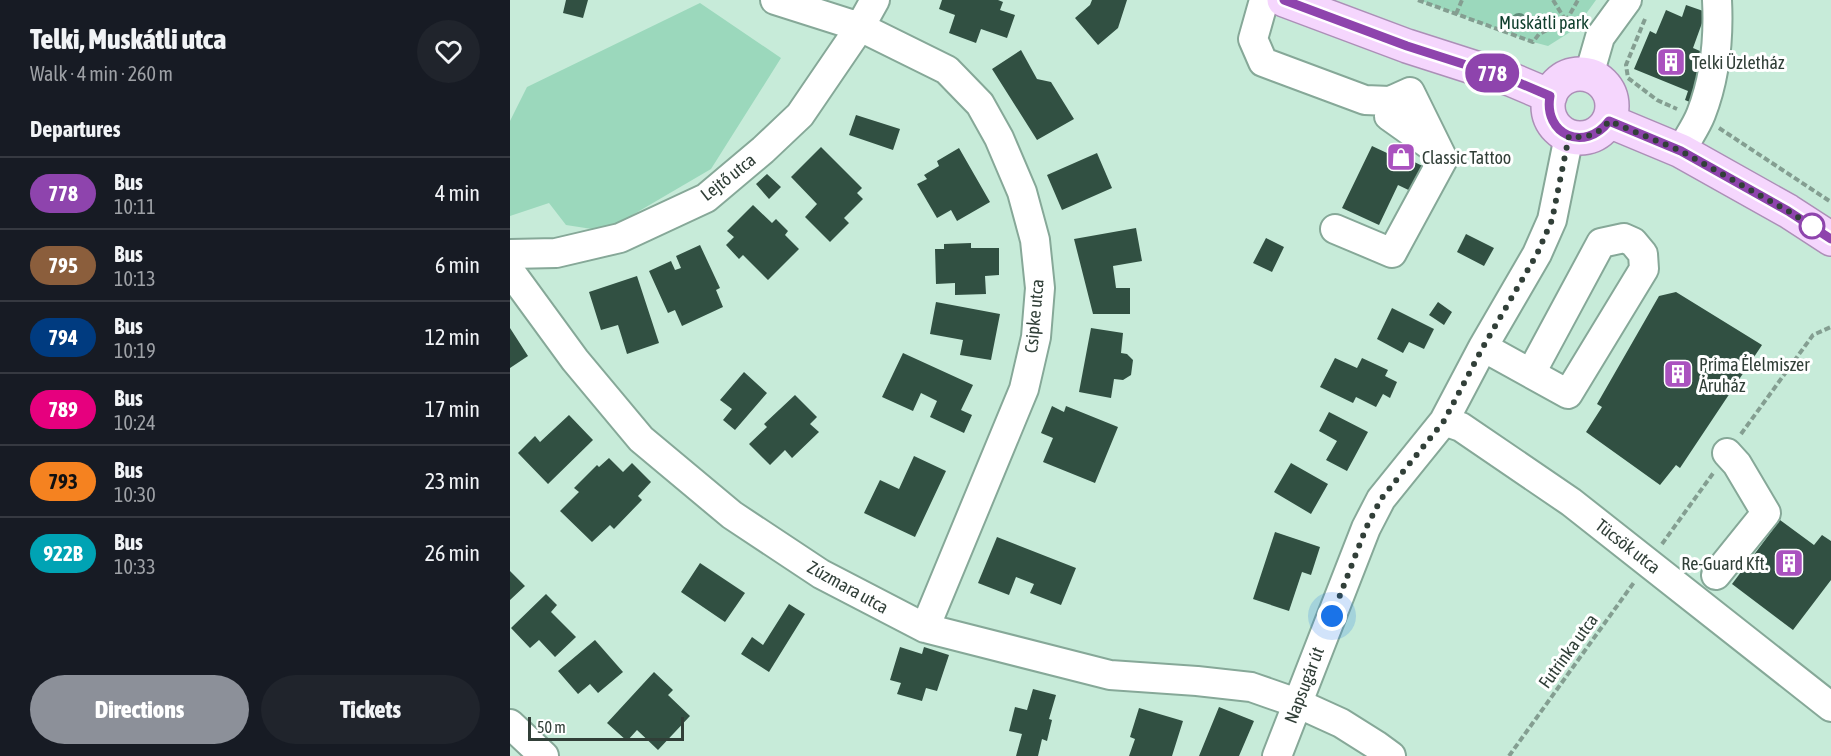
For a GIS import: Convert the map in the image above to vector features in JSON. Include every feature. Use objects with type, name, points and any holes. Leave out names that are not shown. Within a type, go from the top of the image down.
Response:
[{"type":"main road","points":[[1284,0],[1407,46],[1510,79],[1550,96]]},
{"type":"main road","points":[[1579,74],[1589,75],[1605,85],[1610,93],[1612,112],[1603,128],[1587,137],[1569,136],[1554,124],[1548,105],[1550,96],[1554,87],[1561,80],[1579,74]]},
{"type":"main road","points":[[1609,121],[1681,151],[1788,211],[1831,239]]},
{"type":"street","name":"Csipke utca","points":[[775,0],[860,27],[947,70],[980,104],[999,138],[1022,192],[1035,240],[1040,288],[1036,337],[1024,389],[925,628]]},
{"type":"street","name":"Lejtő utca","points":[[510,254],[556,253],[620,238],[706,198],[800,115],[860,27],[875,0]]},
{"type":"street","points":[[1264,0],[1253,39],[1263,62],[1365,100],[1390,101],[1389,116],[1438,150],[1443,159],[1392,253],[1335,229]]},
{"type":"street","points":[[1681,151],[1700,116],[1711,83],[1719,29],[1717,0]]},
{"type":"street","points":[[1589,75],[1600,37],[1638,5]]},
{"type":"street","name":"Napsugár út","points":[[1277,756],[1366,528],[1381,499],[1444,421],[1483,347],[1537,254],[1552,220],[1569,136]]},
{"type":"street","points":[[1483,347],[1569,394],[1644,269],[1643,254],[1634,242],[1624,238],[1601,243],[1531,373]]},
{"type":"street","name":"Zúzmara utca","points":[[510,270],[575,360],[641,439],[732,515],[821,574],[925,628],[1110,675],[1251,687],[1297,703],[1341,723],[1391,756]]},
{"type":"street","name":"Tücsök utca","points":[[1444,421],[1461,427],[1571,502],[1831,707]]},
{"type":"street","points":[[1716,575],[1766,513],[1737,464],[1727,453]]},
{"type":"street","points":[[510,724],[543,756]]},
{"type":"path","points":[[1418,0],[1533,42],[1539,34],[1566,21],[1578,0]]},
{"type":"path","points":[[1456,14],[1462,0]]},
{"type":"path","points":[[1553,0],[1566,21]]},
{"type":"path","points":[[1638,5],[1626,65],[1628,78],[1671,108],[1700,116],[1831,202]]},
{"type":"path","name":"Futrinka utca","points":[[1509,756],[1649,562]]},
{"type":"green space","name":"Muskátli park","points":[[1419,0],[1596,0],[1575,29],[1548,46]]},
{"type":"green space","points":[[700,3],[781,58],[711,169],[605,231],[566,225],[549,203],[510,216],[510,121],[527,87]]},
{"type":"building","points":[[566,0],[588,0],[583,18],[563,13]]},
{"type":"building","points":[[942,0],[998,0],[1003,2],[1000,10],[1015,15],[1007,38],[981,29],[976,43],[949,33],[955,15],[939,9]]},
{"type":"building","points":[[1092,0],[1127,0],[1118,28],[1098,45],[1075,18],[1090,5]]},
{"type":"building","name":"Telki Üzletház","points":[[1686,5],[1706,12],[1693,48],[1707,54],[1699,106],[1685,100],[1688,91],[1634,69],[1650,31],[1656,34],[1666,10],[1682,17]]},
{"type":"building","points":[[1021,50],[1037,79],[1051,82],[1074,119],[1037,140],[992,69]]},
{"type":"building","points":[[856,115],[900,129],[893,150],[849,135]]},
{"type":"building","points":[[1372,146],[1387,153],[1390,146],[1410,155],[1408,159],[1431,170],[1419,195],[1398,185],[1379,225],[1342,208]]},
{"type":"building","points":[[821,147],[862,188],[857,193],[863,199],[844,218],[849,223],[830,242],[805,217],[817,204],[791,177]]},
{"type":"building","points":[[959,148],[990,202],[957,221],[951,210],[937,218],[917,184],[927,179],[924,175],[939,166],[937,161]]},
{"type":"building","points":[[1097,153],[1112,188],[1062,210],[1047,175]]},
{"type":"building","points":[[767,174],[781,187],[769,199],[756,184]]},
{"type":"building","points":[[753,205],[772,223],[776,219],[788,231],[785,235],[799,249],[768,280],[743,255],[739,259],[726,245],[734,237],[727,231]]},
{"type":"building","points":[[1136,228],[1142,261],[1113,266],[1116,288],[1130,288],[1130,314],[1093,314],[1074,239]]},
{"type":"building","points":[[1466,234],[1494,248],[1484,266],[1457,252]]},
{"type":"building","points":[[1266,238],[1284,247],[1272,272],[1253,263]]},
{"type":"building","points":[[971,243],[971,248],[999,248],[999,275],[985,276],[986,294],[955,295],[955,283],[936,284],[935,249],[944,249],[944,244]]},
{"type":"building","points":[[700,245],[720,288],[716,290],[723,307],[682,326],[675,310],[668,313],[649,271],[671,261],[675,270],[681,268],[676,256]]},
{"type":"building","points":[[637,276],[659,343],[627,354],[618,325],[601,330],[589,292]]},
{"type":"building","name":"Príma Élelmiszer Áruház","points":[[1676,292],[1762,345],[1680,468],[1676,465],[1660,485],[1586,432],[1602,407],[1597,404],[1659,296]]},
{"type":"building","points":[[936,302],[1000,314],[991,360],[960,355],[963,340],[930,334]]},
{"type":"building","points":[[1438,302],[1452,312],[1444,325],[1429,315]]},
{"type":"building","points":[[1392,308],[1434,329],[1424,349],[1409,342],[1403,353],[1377,339]]},
{"type":"building","points":[[510,328],[528,356],[510,368]]},
{"type":"building","points":[[1091,328],[1123,333],[1121,353],[1127,354],[1133,360],[1131,375],[1123,380],[1114,379],[1111,398],[1079,392]]},
{"type":"building","points":[[903,353],[973,385],[961,410],[972,415],[964,433],[930,417],[937,401],[921,393],[913,411],[882,397]]},
{"type":"building","points":[[1335,358],[1357,368],[1362,358],[1388,370],[1385,376],[1397,382],[1390,398],[1383,394],[1376,407],[1356,397],[1353,403],[1320,387]]},
{"type":"building","points":[[744,372],[767,393],[735,430],[723,420],[732,409],[720,400]]},
{"type":"building","points":[[795,395],[817,417],[810,424],[819,432],[792,458],[785,450],[770,465],[749,444],[767,427],[764,424]]},
{"type":"building","points":[[1052,406],[1064,412],[1066,406],[1118,427],[1095,483],[1043,462],[1053,438],[1041,433]]},
{"type":"building","points":[[1329,412],[1368,432],[1347,471],[1326,460],[1337,441],[1319,431]]},
{"type":"building","points":[[569,415],[593,440],[548,484],[518,453],[535,436],[540,442]]},
{"type":"building","points":[[914,456],[946,471],[915,537],[864,513],[880,480],[899,489]]},
{"type":"building","points":[[609,458],[623,472],[632,463],[651,482],[638,496],[642,500],[614,529],[610,525],[592,542],[560,511],[579,492],[574,488],[597,465],[599,467]]},
{"type":"building","points":[[1291,463],[1328,484],[1311,514],[1274,492]]},
{"type":"building","name":"Re-Guard Kft.","points":[[1780,520],[1814,545],[1822,535],[1831,541],[1831,580],[1793,630],[1732,584]]},
{"type":"building","points":[[1275,532],[1320,547],[1311,575],[1302,572],[1289,611],[1253,599]]},
{"type":"building","points":[[997,537],[1076,568],[1061,605],[1030,593],[1034,584],[1016,577],[1009,595],[978,583]]},
{"type":"building","points":[[700,563],[745,593],[725,622],[681,592]]},
{"type":"building","points":[[510,571],[525,586],[510,600]]},
{"type":"building","points":[[546,594],[557,605],[551,612],[576,637],[555,657],[539,640],[530,648],[511,628]]},
{"type":"building","points":[[789,604],[805,614],[769,672],[741,654],[752,637],[763,645]]},
{"type":"building","points":[[595,640],[623,672],[598,693],[590,684],[578,694],[558,671]]},
{"type":"building","points":[[900,647],[922,654],[924,647],[949,655],[937,691],[926,688],[922,701],[897,694],[901,683],[890,680]]},
{"type":"building","points":[[654,672],[673,690],[668,695],[690,716],[658,750],[637,730],[627,741],[607,723]]},
{"type":"building","points":[[1033,689],[1056,695],[1049,719],[1052,720],[1047,741],[1042,739],[1038,756],[1016,756],[1022,734],[1009,731],[1015,707],[1027,710]]},
{"type":"building","points":[[1219,707],[1254,721],[1239,756],[1199,756]]},
{"type":"building","points":[[1139,708],[1183,721],[1172,756],[1129,756],[1135,739],[1130,737]]},
{"type":"bus line","name":"778","points":[[1284,0],[1407,46],[1510,79],[1550,96],[1548,105],[1554,124],[1569,136],[1578,138],[1596,134],[1609,121],[1681,151],[1788,211],[1831,239]]},
{"type":"place","name":"Telki Üzletház","points":[[1671,62]]},
{"type":"place","name":"Classic Tattoo","points":[[1401,157]]},
{"type":"place","name":"Príma Élelmiszer Áruház","points":[[1678,374]]},
{"type":"place","name":"Re-Guard Kft.","points":[[1789,563]]},
{"type":"route","points":[[1332,616],[1366,528],[1381,499],[1444,421],[1483,347],[1537,254],[1552,220],[1569,136],[1578,138],[1596,134],[1609,121],[1681,151],[1812,226]]}]
